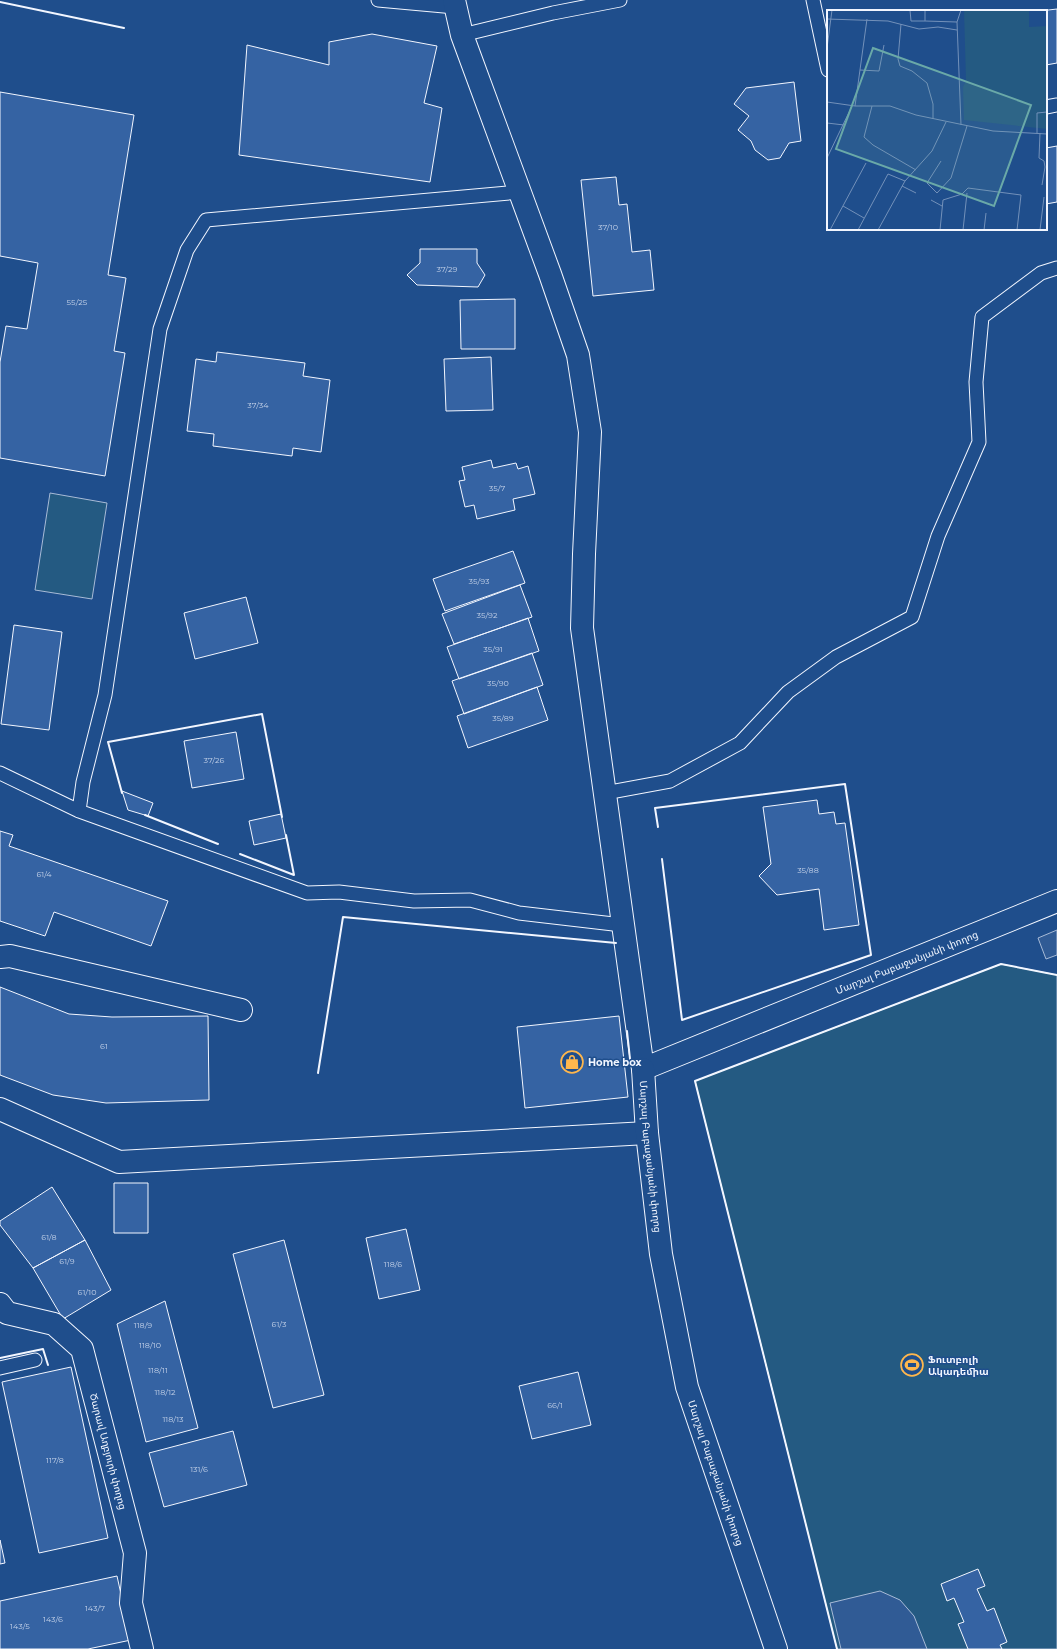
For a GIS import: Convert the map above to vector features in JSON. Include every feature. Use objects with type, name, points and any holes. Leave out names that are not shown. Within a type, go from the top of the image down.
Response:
[{"type":"street","points":[[454,3],[462,35],[578,355],[590,432],[582,628],[643,1069]]},
{"type":"street","name":"Մարշալ Բաբաջանյանի փողոց","points":[[776,1649],[687,1387],[661,1254],[647,1133],[643,1069],[1057,901]]},
{"type":"street","points":[[0,957],[10,956],[241,1010]]},
{"type":"street","points":[[0,1109],[119,1162],[647,1133]]},
{"type":"street","name":"Ծարավ Աղբյուրի փողոց","points":[[0,1304],[7,1313],[54,1324],[82,1349],[135,1553],[131,1603],[142,1649]]},
{"type":"lane","points":[[378,0],[454,3]]},
{"type":"lane","points":[[462,35],[553,13],[620,0]]},
{"type":"lane","points":[[813,0],[827,65]]},
{"type":"lane","points":[[1047,107],[1057,105]]},
{"type":"lane","points":[[78,811],[83,782],[105,694],[160,330],[187,250],[206,220],[520,192]]},
{"type":"lane","points":[[605,793],[670,781],[740,743],[788,692],[836,657],[912,617],[938,536],[979,442],[976,382],[982,317],[1041,272],[1057,268]]},
{"type":"lane","points":[[0,773],[78,811],[307,893],[338,892],[414,901],[470,900],[519,913],[622,925]]},
{"type":"lane","points":[[0,1368],[35,1360]]},
{"type":"shaded area","points":[[50,493],[107,503],[92,599],[35,590]]},
{"type":"shaded area","points":[[1057,930],[1057,955],[1046,959],[1038,938]]},
{"type":"shaded area","name":"Ֆուտբոլի Ակադեմիա","points":[[1001,964],[1057,975],[1057,1649],[837,1649],[695,1081]]},
{"type":"shaded area","points":[[880,1591],[900,1600],[914,1616],[927,1649],[841,1649],[830,1603]]},
{"type":"building","points":[[1057,9],[1057,63],[1047,65],[1047,10]]},
{"type":"building","points":[[372,34],[437,46],[424,103],[442,108],[430,182],[239,155],[247,45],[329,65],[329,42]]},
{"type":"building","points":[[794,82],[801,141],[789,143],[780,158],[768,160],[755,150],[751,141],[738,130],[749,116],[734,104],[746,88]]},
{"type":"building","points":[[0,92],[134,115],[108,275],[126,278],[114,351],[125,353],[105,476],[0,458],[0,362],[6,326],[27,329],[38,263],[0,256]]},
{"type":"building","points":[[1057,146],[1057,202],[1047,204],[1047,148]]},
{"type":"building","points":[[616,177],[619,205],[627,204],[632,252],[650,250],[654,290],[593,296],[581,180]]},
{"type":"building","points":[[420,249],[477,249],[477,263],[485,275],[478,287],[417,285],[407,275],[420,263]]},
{"type":"building","points":[[515,299],[515,349],[461,349],[460,300]]},
{"type":"building","points":[[217,352],[305,363],[303,376],[330,380],[321,452],[293,448],[292,456],[213,446],[214,434],[187,431],[196,359],[216,362]]},
{"type":"building","points":[[491,357],[493,410],[446,411],[444,359]]},
{"type":"building","points":[[491,460],[493,468],[516,463],[518,469],[528,466],[535,494],[513,499],[515,510],[477,519],[474,505],[465,507],[459,481],[465,480],[462,467]]},
{"type":"building","points":[[513,551],[525,583],[445,611],[433,579]]},
{"type":"building","points":[[520,585],[532,617],[454,644],[442,614]]},
{"type":"building","points":[[246,597],[258,643],[195,659],[184,613]]},
{"type":"building","points":[[528,618],[539,651],[459,679],[447,647]]},
{"type":"building","points":[[14,625],[62,632],[49,730],[1,724]]},
{"type":"building","points":[[532,653],[543,685],[464,714],[452,681]]},
{"type":"building","points":[[537,687],[548,720],[468,748],[457,716]]},
{"type":"building","points":[[236,732],[244,779],[192,788],[184,741]]},
{"type":"building","points":[[122,791],[153,803],[148,816],[128,810]]},
{"type":"building","points":[[817,800],[819,814],[834,812],[836,824],[845,823],[859,925],[824,930],[819,889],[777,895],[759,876],[771,864],[763,807]]},
{"type":"building","points":[[281,814],[286,838],[254,845],[249,821]]},
{"type":"building","points":[[0,831],[13,835],[9,846],[168,901],[151,946],[54,912],[45,936],[0,921]]},
{"type":"building","points":[[0,987],[69,1014],[112,1017],[208,1016],[209,1100],[106,1103],[53,1095],[0,1075]]},
{"type":"building","name":"Home box","points":[[619,1016],[628,1097],[525,1108],[517,1027]]},
{"type":"building","points":[[114,1183],[148,1183],[148,1233],[114,1233]]},
{"type":"building","points":[[52,1187],[85,1240],[33,1268],[0,1225],[0,1221]]},
{"type":"building","points":[[406,1229],[420,1290],[379,1299],[366,1238]]},
{"type":"building","points":[[85,1240],[111,1290],[63,1319],[33,1268]]},
{"type":"building","points":[[284,1240],[324,1395],[273,1408],[233,1254]]},
{"type":"building","points":[[165,1301],[198,1428],[146,1442],[117,1324]]},
{"type":"building","points":[[71,1367],[108,1538],[39,1553],[2,1382]]},
{"type":"building","points":[[578,1372],[591,1425],[532,1439],[519,1386]]},
{"type":"building","points":[[233,1431],[247,1485],[164,1507],[149,1453]]},
{"type":"building","points":[[0,1540],[5,1563],[0,1564]]},
{"type":"building","points":[[978,1569],[985,1586],[977,1589],[987,1611],[994,1608],[1007,1642],[1000,1645],[1002,1649],[968,1649],[958,1624],[964,1622],[954,1598],[947,1601],[941,1584]]},
{"type":"building","points":[[117,1576],[131,1640],[88,1649],[0,1649],[0,1601]]},
{"type":"wall","points":[[0,2],[124,28]]},
{"type":"wall","points":[[122,793],[108,742],[262,714],[282,817]]},
{"type":"wall","points":[[658,827],[655,808],[845,784],[871,955],[682,1020],[662,859]]},
{"type":"wall","points":[[145,815],[218,844]]},
{"type":"wall","points":[[240,854],[294,875],[286,835]]},
{"type":"wall","points":[[318,1073],[343,917],[616,943]]},
{"type":"wall","points":[[837,1649],[695,1081],[1001,964],[1057,975]]},
{"type":"wall","points":[[627,1031],[630,1059]]},
{"type":"wall","points":[[0,1358],[43,1349],[48,1365]]},
{"type":"place","name":"Home box","points":[[572,1062]]},
{"type":"place","name":"Ֆուտբոլի Ակադեմիա","points":[[912,1365]]}]
